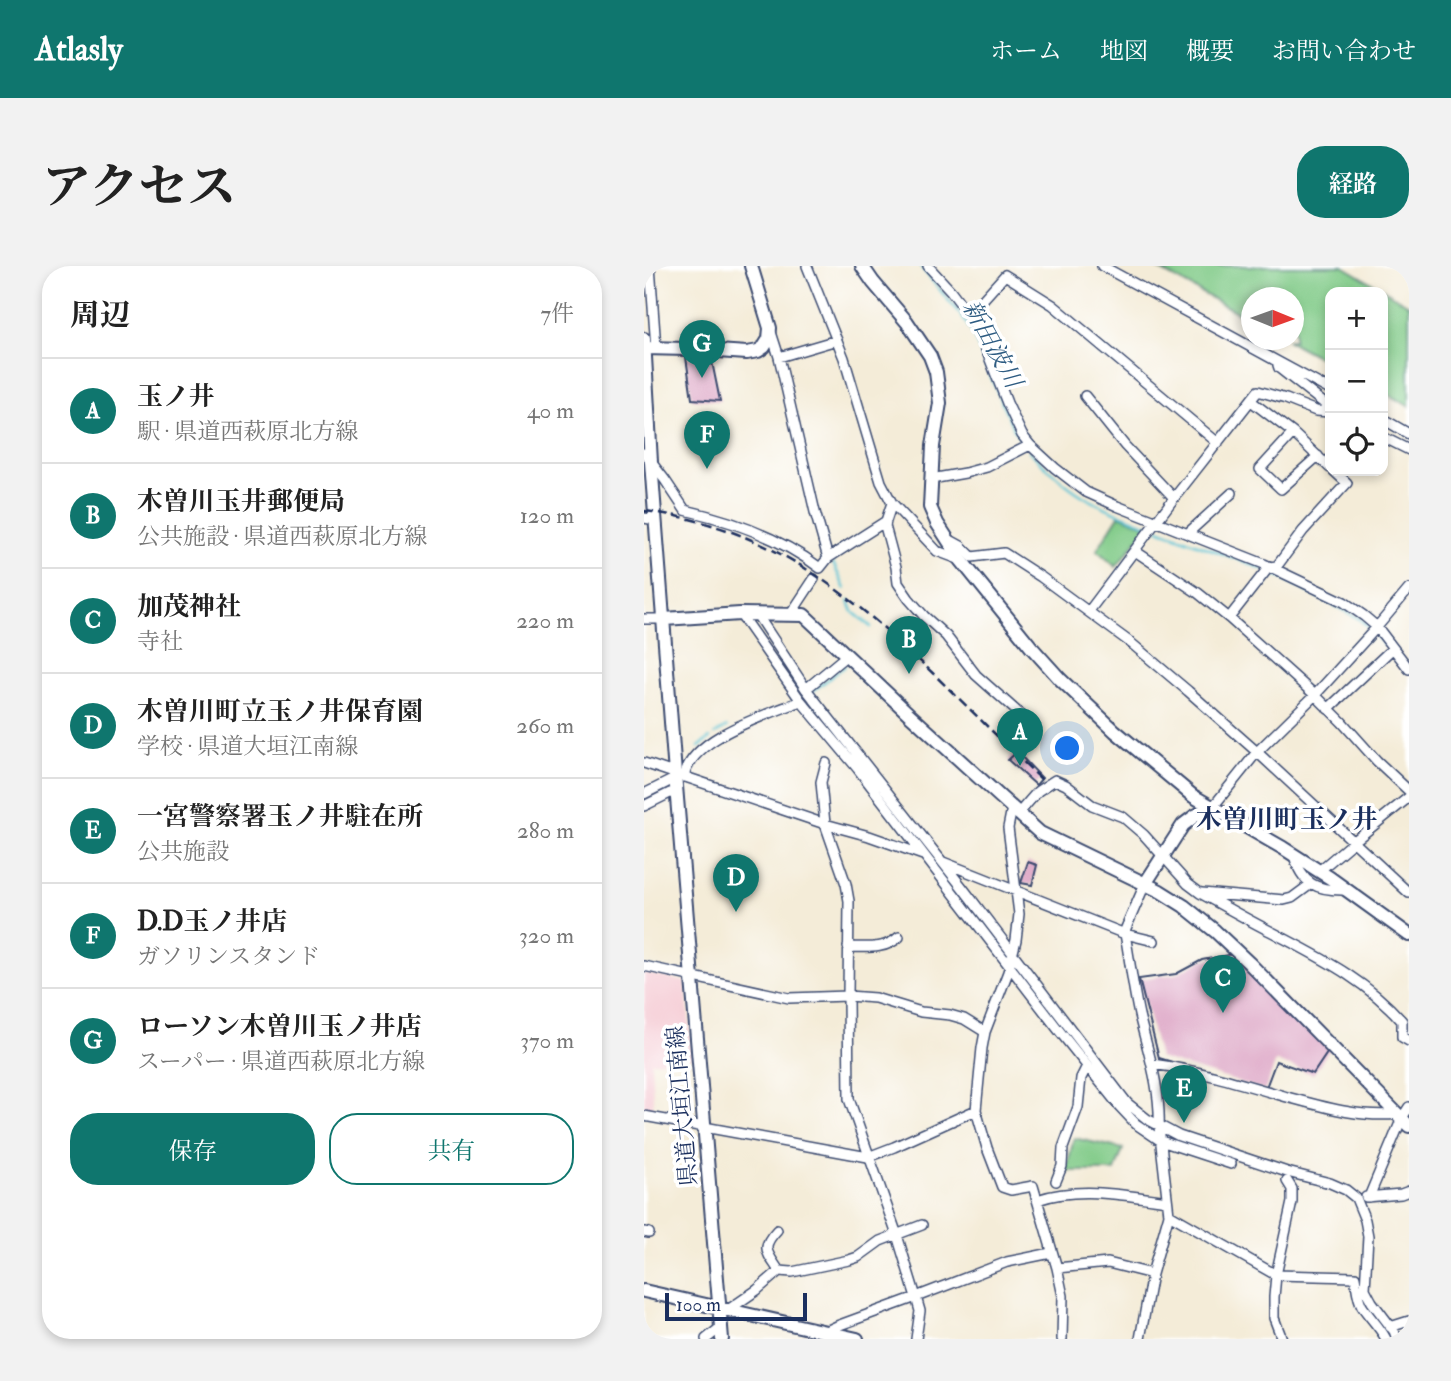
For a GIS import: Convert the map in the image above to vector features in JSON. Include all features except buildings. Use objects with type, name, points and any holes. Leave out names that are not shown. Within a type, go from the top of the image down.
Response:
[{"type":"main road","points":[[644,339],[648,348],[747,354],[764,347],[769,339],[770,328],[751,266]]},
{"type":"main road","points":[[862,266],[907,322],[930,356],[936,372],[940,403],[933,446],[930,507],[937,523],[961,560],[1032,648],[1060,679],[1192,796],[1319,871],[1409,935]]},
{"type":"main road","name":"県道大垣江南線","points":[[648,348],[650,519],[664,619],[678,776],[677,792],[692,976],[724,1309],[721,1333]]},
{"type":"main road","points":[[664,619],[756,613],[800,614],[807,617],[909,715],[1040,833],[1160,891],[1184,906],[1229,943],[1404,1116]]},
{"type":"main road","points":[[1145,884],[1183,825],[1212,808]]},
{"type":"main road","points":[[644,1291],[857,1339]]},
{"type":"street","points":[[648,348],[649,266]]},
{"type":"street","points":[[807,266],[844,358],[881,482],[892,503],[937,551],[961,560]]},
{"type":"street","points":[[928,266],[969,315],[1022,435],[1055,468],[1086,492],[1269,567],[1344,602],[1377,627],[1409,669]]},
{"type":"street","points":[[1102,266],[1325,387]]},
{"type":"street","points":[[969,315],[1005,275],[1053,305],[1218,443]]},
{"type":"street","points":[[770,328],[828,558]]},
{"type":"street","points":[[779,357],[837,340]]},
{"type":"street","points":[[1277,361],[1279,368],[1325,406]]},
{"type":"street","points":[[1089,611],[1258,391],[1316,411],[1325,410]]},
{"type":"street","points":[[1085,396],[1125,446],[1174,498]]},
{"type":"street","points":[[1251,401],[1293,433],[1325,462]]},
{"type":"street","points":[[1388,422],[1409,434]]},
{"type":"street","points":[[1293,433],[1260,469],[1281,489],[1318,456]]},
{"type":"street","points":[[1388,440],[1409,450]]},
{"type":"street","points":[[931,479],[987,467],[1030,445]]},
{"type":"street","points":[[648,457],[685,510],[722,520],[781,543],[820,568],[828,558],[887,521]]},
{"type":"street","points":[[1228,618],[1269,567],[1277,566],[1303,531],[1347,483],[1340,476]]},
{"type":"street","points":[[1188,533],[1232,493]]},
{"type":"street","points":[[892,503],[885,526],[898,583],[924,616],[946,636],[976,675],[1021,715]]},
{"type":"street","points":[[949,540],[961,546],[972,557],[1004,553],[1131,643],[1257,752],[1409,892]]},
{"type":"street","points":[[1135,551],[1175,577],[1228,618],[1315,695],[1409,791]]},
{"type":"street","points":[[791,614],[814,579]]},
{"type":"street","points":[[1212,808],[1257,752],[1315,695],[1409,589]]},
{"type":"street","points":[[756,613],[806,689],[1127,1103],[1159,1127],[1179,1136],[1287,1172],[1330,1183],[1356,1198],[1368,1236],[1366,1289],[1371,1302],[1397,1339]]},
{"type":"street","points":[[740,614],[801,701],[859,769],[1120,1107],[1136,1124],[1161,1141],[1231,1164]]},
{"type":"street","points":[[644,619],[664,619]]},
{"type":"street","points":[[1328,709],[1393,648]]},
{"type":"street","points":[[806,689],[847,655]]},
{"type":"street","points":[[644,794],[678,776],[703,747],[724,732],[801,701]]},
{"type":"street","points":[[644,763],[940,860],[1125,934],[1154,941]]},
{"type":"street","points":[[827,763],[821,782],[825,824],[846,884],[849,901],[849,1099],[916,1297],[919,1311],[916,1339]]},
{"type":"street","points":[[1062,1339],[1063,1296],[1033,1186],[1011,1190],[1002,1188],[976,1110],[985,1032],[1014,954],[1018,914],[1009,828],[1015,811],[1038,791],[1055,780],[1092,805],[1123,817],[1200,893],[1325,959],[1361,982],[1402,1021],[1402,1037],[1409,1041]]},
{"type":"street","points":[[644,806],[677,792]]},
{"type":"street","points":[[1319,871],[1409,797]]},
{"type":"street","points":[[1294,855],[1298,870],[1311,884],[1346,890]]},
{"type":"street","points":[[1140,1339],[1152,1274],[1169,1214],[1157,1088],[1139,1012],[1125,934],[1125,928],[1145,884]]},
{"type":"street","points":[[1200,893],[1284,900],[1292,898],[1311,884]]},
{"type":"street","points":[[848,947],[884,946],[899,937]]},
{"type":"street","points":[[644,967],[789,998],[848,996],[875,999],[921,1012],[964,1019],[985,1032]]},
{"type":"street","points":[[1152,1064],[1227,1079],[1330,1109],[1380,1116],[1404,1116],[1369,1197]]},
{"type":"street","points":[[1056,1181],[1062,1166],[1066,1136],[1078,1107],[1081,1078],[1087,1066]]},
{"type":"street","points":[[644,1116],[868,1157],[976,1110]]},
{"type":"street","points":[[1282,1339],[1274,1318],[1273,1297],[1292,1202],[1293,1189],[1287,1181]]},
{"type":"street","points":[[1356,1198],[1409,1191]]},
{"type":"street","points":[[1037,1200],[1076,1193],[1105,1193],[1167,1201]]},
{"type":"street","points":[[1169,1214],[1276,1275],[1356,1277],[1357,1293],[1362,1305],[1386,1339]]},
{"type":"street","points":[[724,1309],[757,1290],[779,1271],[792,1272],[849,1260],[858,1257],[880,1241],[922,1225]]},
{"type":"street","points":[[777,1230],[766,1241],[765,1247],[779,1271]]},
{"type":"street","points":[[824,1332],[1007,1262],[1051,1253]]},
{"type":"street","points":[[1057,1268],[1108,1263],[1152,1274]]},
{"type":"street","points":[[1390,1327],[1409,1321]]},
{"type":"street","points":[[706,1339],[721,1333]]},
{"type":"shaded area","points":[[644,973],[686,982],[692,1058],[651,1062],[654,1114],[644,1112]]},
{"type":"green space","points":[[1153,266],[1343,266],[1379,287],[1325,287],[1325,360],[1304,349],[1304,287],[1241,287],[1241,314]]},
{"type":"green space","points":[[1388,293],[1409,305],[1409,406],[1388,395]]},
{"type":"green space","points":[[1119,515],[1148,526],[1116,567],[1097,550]]},
{"type":"green space","points":[[1074,1138],[1123,1149],[1115,1171],[1066,1171]]},
{"type":"waterway","name":"新田波川","points":[[920,266],[964,319],[1013,428],[1024,445]]},
{"type":"waterway","name":"新田波川","points":[[1029,451],[1083,496],[1148,525]]},
{"type":"waterway","name":"新田波川","points":[[1158,529],[1263,569]]},
{"type":"waterway","name":"新田波川","points":[[833,563],[845,589]]},
{"type":"waterway","name":"新田波川","points":[[1270,572],[1358,618],[1369,627]]},
{"type":"waterway","name":"新田波川","points":[[849,601],[853,612],[871,627]]},
{"type":"waterway","name":"新田波川","points":[[1377,637],[1384,645]]},
{"type":"waterway","name":"新田波川","points":[[813,691],[845,666]]},
{"type":"waterway","name":"新田波川","points":[[715,734],[727,727]]},
{"type":"waterway","name":"新田波川","points":[[699,747],[710,738]]},
{"type":"waterway","name":"新田波川","points":[[644,800],[669,787]]},
{"type":"railway","points":[[644,511],[691,519],[734,533],[774,550],[811,572],[846,597],[914,655],[1043,781]]},
{"type":"place","name":"ローソン木曽川玉ノ井店","points":[[702,378]]},
{"type":"place","name":"D.D玉ノ井店","points":[[707,469]]},
{"type":"place","name":"木曽川玉井郵便局","points":[[909,674]]},
{"type":"place","name":"玉ノ井","points":[[1020,766]]},
{"type":"place","name":"木曽川町立玉ノ井保育園","points":[[736,912]]},
{"type":"place","name":"加茂神社","points":[[1223,1013]]},
{"type":"place","name":"一宮警察署玉ノ井駐在所","points":[[1184,1123]]},
{"type":"district","name":"木曽川町玉ノ井","points":[[1287,820]]}]
